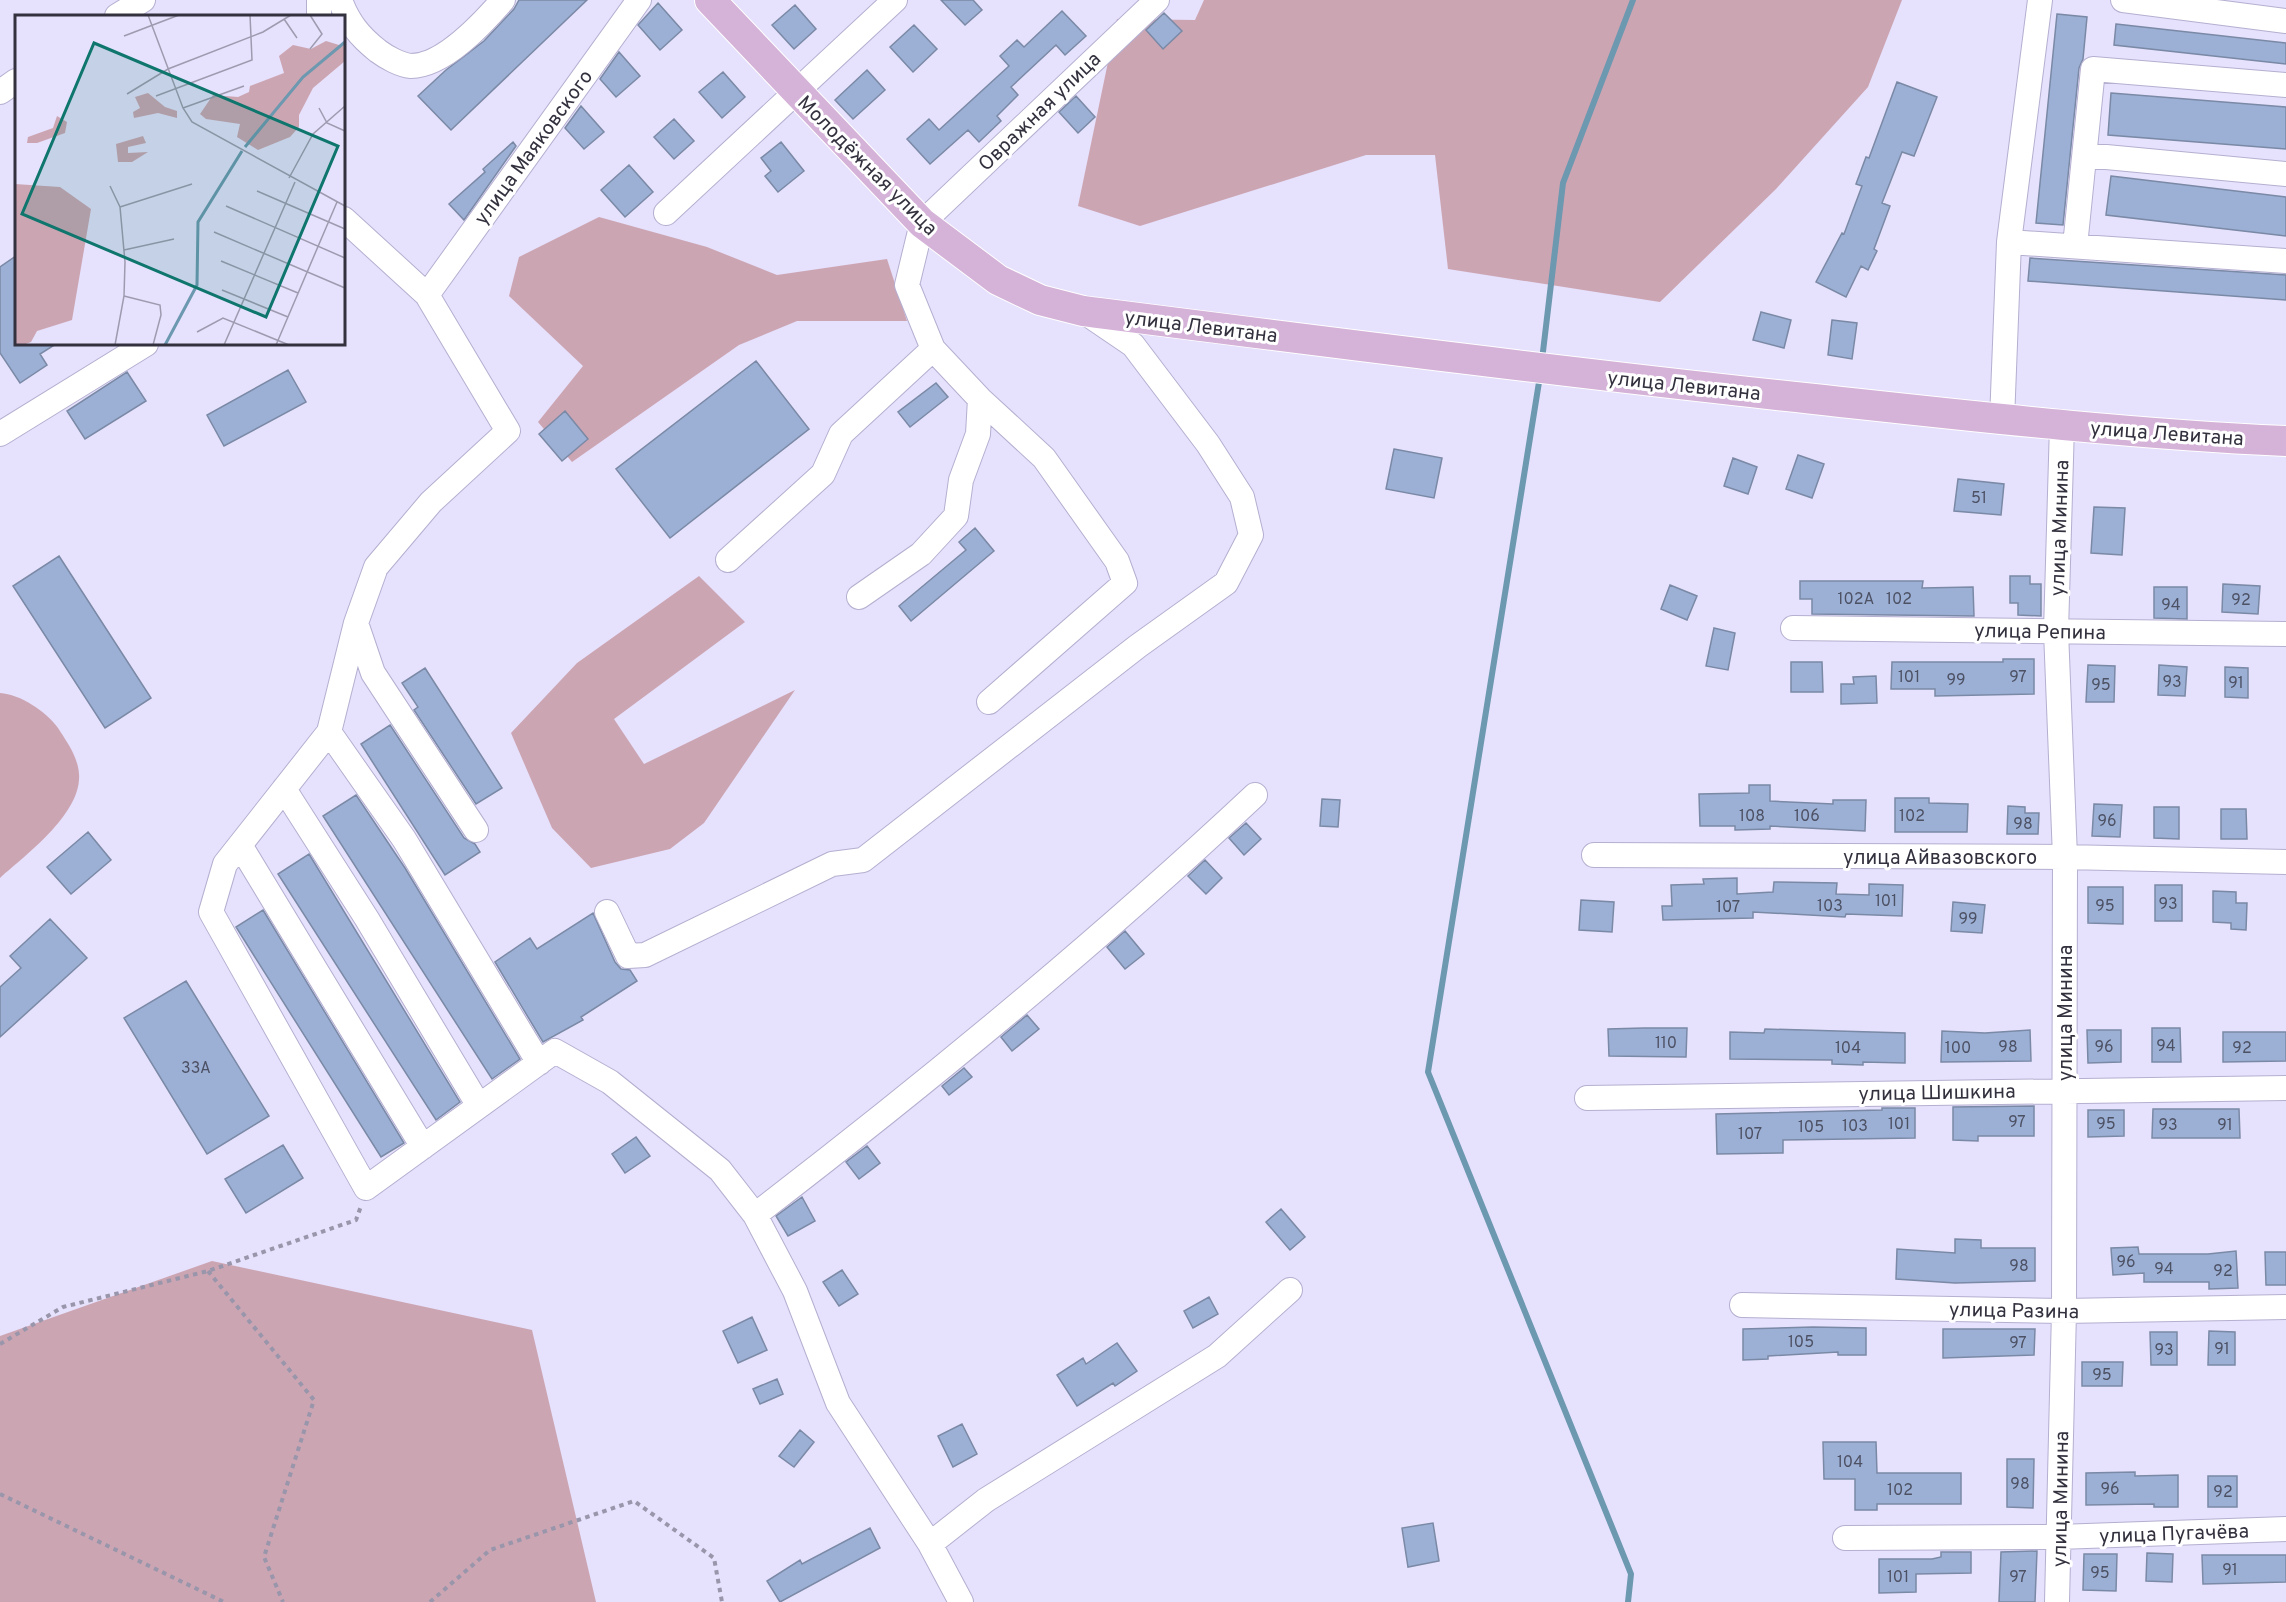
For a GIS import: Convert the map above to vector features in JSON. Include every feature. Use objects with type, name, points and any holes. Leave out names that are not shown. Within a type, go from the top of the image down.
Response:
[{"type":"main road","name":"Молодёжная улица","points":[[710,0],[796,94],[922,223],[998,280],[1040,300],[1083,311]]},
{"type":"main road","name":"улица Левитана","points":[[1083,311],[1620,378],[2002,420],[2192,436],[2286,441]]},
{"type":"street","points":[[119,15],[142,0]]},
{"type":"street","points":[[340,0],[346,16],[360,37],[385,57],[411,66],[442,56],[460,43],[503,0]]},
{"type":"street","name":"улица Маяковского","points":[[427,295],[639,0]]},
{"type":"street","points":[[666,213],[895,0]]},
{"type":"street","name":"Овражная улица","points":[[922,223],[1157,0]]},
{"type":"street","points":[[2002,420],[2009,242],[2040,0]]},
{"type":"street","points":[[2123,0],[2286,21]]},
{"type":"street","points":[[2075,246],[2094,69],[2286,85]]},
{"type":"street","points":[[0,92],[15,82]]},
{"type":"street","points":[[2085,155],[2286,174]]},
{"type":"street","points":[[345,220],[427,295],[508,431],[431,502],[376,567],[356,623],[329,732],[225,864],[211,912],[366,1188],[555,1051],[610,1082],[720,1170],[755,1215],[795,1291],[838,1403],[930,1544],[961,1602]]},
{"type":"street","points":[[922,223],[907,285],[933,349],[980,399],[1044,458],[1117,561],[1125,583],[989,702]]},
{"type":"street","points":[[2009,242],[2286,261]]},
{"type":"street","points":[[607,912],[628,956],[645,955],[832,864],[863,860],[1138,646],[1226,583],[1251,535],[1242,497],[1208,444],[1133,345],[1083,311]]},
{"type":"street","points":[[0,434],[144,345]]},
{"type":"street","points":[[728,560],[824,474],[841,434],[933,349]]},
{"type":"street","points":[[859,597],[921,554],[956,516],[961,480],[978,434],[980,399]]},
{"type":"street","name":"улица Минина","points":[[2057,1602],[2064,1311],[2065,857],[2056,631],[2062,425]]},
{"type":"street","points":[[356,623],[373,673],[476,830]]},
{"type":"street","name":"улица Репина","points":[[1793,628],[2286,634]]},
{"type":"street","points":[[329,732],[404,839],[539,1063]]},
{"type":"street","points":[[284,789],[367,920],[479,1106]]},
{"type":"street","points":[[755,1215],[894,1109],[1190,856],[1255,795]]},
{"type":"street","points":[[240,845],[423,1147]]},
{"type":"street","name":"улица Айвазовского","points":[[1594,855],[2065,857],[2286,862]]},
{"type":"street","name":"улица Шишкина","points":[[1587,1098],[2286,1088]]},
{"type":"street","points":[[930,1544],[986,1500],[1217,1356],[1290,1290]]},
{"type":"street","name":"улица Разина","points":[[1742,1305],[2064,1311],[2286,1306]]},
{"type":"street","name":"улица Пугачёва","points":[[1845,1538],[2058,1537],[2286,1529]]},
{"type":"path","points":[[0,1344],[63,1307],[208,1271],[356,1220],[366,1188]]},
{"type":"path","points":[[208,1271],[314,1400],[264,1557],[283,1602]]},
{"type":"path","points":[[0,1494],[224,1602]]},
{"type":"path","points":[[430,1602],[490,1550],[634,1501],[714,1558],[722,1602]]},
{"type":"shaded area","points":[[1204,0],[1902,0],[1868,87],[1776,189],[1660,302],[1448,269],[1435,155],[1366,155],[1140,226],[1078,206],[1117,19],[1195,20]]},
{"type":"shaded area","points":[[599,217],[707,247],[777,275],[887,259],[907,321],[797,321],[739,345],[572,462],[538,422],[583,366],[509,296],[519,257]]},
{"type":"shaded area","points":[[699,576],[745,622],[614,719],[644,764],[795,690],[704,823],[670,849],[591,868],[552,828],[511,733],[577,663]]},
{"type":"shaded area","points":[[0,693],[24,700],[53,722],[72,750],[79,774],[78,789],[62,818],[38,845],[0,878]]},
{"type":"shaded area","points":[[212,1261],[532,1330],[596,1602],[0,1602],[0,1336]]},
{"type":"building","points":[[519,0],[587,0],[451,130],[418,96],[446,70],[484,41],[514,9]]},
{"type":"building","points":[[941,0],[973,0],[982,10],[965,25]]},
{"type":"building","points":[[658,3],[682,30],[660,50],[638,25]]},
{"type":"building","points":[[795,5],[816,29],[794,49],[772,25]]},
{"type":"building","points":[[1062,11],[1086,36],[1065,55],[1056,45],[1011,87],[1018,95],[997,116],[1001,121],[979,142],[968,130],[930,164],[907,139],[929,119],[939,130],[1009,66],[1000,56],[1017,40],[1024,47]]},
{"type":"building","points":[[1164,13],[1182,31],[1163,49],[1146,30]]},
{"type":"building","points":[[2057,14],[2087,17],[2083,59],[2079,68],[2063,225],[2036,223]]},
{"type":"building","points":[[2116,24],[2286,43],[2286,64],[2114,45]]},
{"type":"building","points":[[914,25],[937,49],[913,72],[890,47]]},
{"type":"building","points":[[619,52],[640,76],[616,97],[600,79]]},
{"type":"building","points":[[867,70],[885,90],[853,119],[835,100]]},
{"type":"building","points":[[723,72],[745,97],[722,118],[699,92]]},
{"type":"building","points":[[1897,82],[1937,97],[1914,156],[1902,152],[1882,203],[1890,206],[1874,249],[1877,251],[1868,270],[1861,266],[1846,297],[1816,282],[1842,233],[1844,234],[1862,186],[1856,184],[1866,157],[1869,158]]},
{"type":"building","points":[[2111,93],[2286,107],[2286,149],[2108,135]]},
{"type":"building","points":[[1076,96],[1095,117],[1078,133],[1059,112]]},
{"type":"building","points":[[581,106],[604,132],[584,149],[565,128]]},
{"type":"building","points":[[674,119],[694,141],[674,159],[654,137]]},
{"type":"building","points":[[513,142],[516,146],[464,220],[449,204],[485,172],[483,169]]},
{"type":"building","points":[[781,142],[804,171],[778,192],[765,176],[771,171],[761,158]]},
{"type":"building","points":[[629,165],[653,192],[625,217],[601,190]]},
{"type":"building","points":[[2111,176],[2286,197],[2286,236],[2106,215]]},
{"type":"building","points":[[15,257],[15,345],[54,345],[40,354],[47,365],[20,383],[0,353],[0,267]]},
{"type":"building","points":[[2030,258],[2286,275],[2286,300],[2028,281]]},
{"type":"building","points":[[1761,312],[1791,320],[1784,348],[1753,340]]},
{"type":"building","points":[[1832,320],[1857,323],[1852,359],[1828,355]]},
{"type":"building","points":[[756,361],[809,429],[670,538],[616,469]]},
{"type":"building","points":[[288,370],[306,402],[224,446],[207,415]]},
{"type":"building","points":[[127,372],[146,401],[85,439],[67,411]]},
{"type":"building","points":[[936,383],[948,397],[910,427],[898,412]]},
{"type":"building","points":[[565,411],[588,439],[562,461],[539,434]]},
{"type":"building","points":[[1394,449],[1442,458],[1434,498],[1386,489]]},
{"type":"building","points":[[1798,455],[1824,464],[1812,498],[1786,489]]},
{"type":"building","points":[[1733,458],[1757,467],[1748,494],[1724,486]]},
{"type":"building","points":[[1958,479],[2004,484],[2001,515],[1954,511]]},
{"type":"building","points":[[2094,507],[2125,508],[2122,555],[2091,553]]},
{"type":"building","points":[[975,528],[994,551],[911,621],[899,606],[966,550],[959,542]]},
{"type":"building","points":[[59,556],[151,698],[105,728],[13,586]]},
{"type":"building","points":[[2010,576],[2030,576],[2030,584],[2041,584],[2041,616],[2018,615],[2018,603],[2010,603]]},
{"type":"building","points":[[1800,581],[1923,581],[1922,588],[1973,587],[1974,616],[1812,614],[1812,599],[1800,599]]},
{"type":"building","points":[[2223,584],[2260,586],[2258,614],[2222,612]]},
{"type":"building","points":[[1670,585],[1697,596],[1687,620],[1661,609]]},
{"type":"building","points":[[2154,587],[2187,587],[2187,619],[2154,618]]},
{"type":"building","points":[[1714,628],[1735,633],[1728,670],[1706,666]]},
{"type":"building","points":[[2003,659],[2034,659],[2034,694],[1935,696],[1935,689],[1891,689],[1892,662],[2003,662]]},
{"type":"building","points":[[1791,662],[1822,662],[1823,692],[1791,692]]},
{"type":"building","points":[[2088,665],[2115,666],[2114,702],[2086,702]]},
{"type":"building","points":[[2159,665],[2187,667],[2185,696],[2158,695]]},
{"type":"building","points":[[2225,667],[2248,668],[2248,698],[2225,697]]},
{"type":"building","points":[[425,668],[502,788],[476,804],[414,710],[418,707],[402,683]]},
{"type":"building","points":[[1876,676],[1877,703],[1841,704],[1841,684],[1854,684],[1853,677]]},
{"type":"building","points":[[390,725],[464,838],[475,844],[480,852],[445,875],[361,744]]},
{"type":"building","points":[[1749,785],[1770,785],[1770,801],[1833,804],[1833,800],[1866,800],[1865,831],[1770,826],[1770,829],[1735,830],[1735,826],[1700,826],[1699,794],[1749,793]]},
{"type":"building","points":[[356,795],[405,868],[520,1059],[492,1079],[323,816]]},
{"type":"building","points":[[1895,798],[1929,798],[1929,803],[1968,804],[1967,832],[1895,832]]},
{"type":"building","points":[[1322,799],[1340,800],[1338,827],[1320,826]]},
{"type":"building","points":[[2094,804],[2122,805],[2120,837],[2092,836]]},
{"type":"building","points":[[2008,806],[2025,807],[2025,813],[2039,813],[2038,834],[2007,834]]},
{"type":"building","points":[[2154,807],[2179,807],[2179,839],[2154,838]]},
{"type":"building","points":[[2221,809],[2246,809],[2247,839],[2221,839]]},
{"type":"building","points":[[1246,823],[1261,839],[1244,855],[1229,838]]},
{"type":"building","points":[[88,832],[111,860],[71,894],[47,867]]},
{"type":"building","points":[[309,854],[460,1102],[436,1120],[278,874]]},
{"type":"building","points":[[1205,860],[1222,878],[1206,894],[1188,876]]},
{"type":"building","points":[[1737,878],[1737,894],[1773,892],[1774,882],[1837,883],[1836,894],[1869,895],[1869,884],[1903,885],[1902,916],[1846,914],[1845,917],[1753,912],[1753,918],[1663,920],[1662,906],[1672,906],[1671,885],[1704,884],[1703,879]]},
{"type":"building","points":[[2155,885],[2182,885],[2182,921],[2155,921]]},
{"type":"building","points":[[2088,887],[2123,887],[2123,924],[2088,923]]},
{"type":"building","points":[[2213,891],[2236,892],[2236,903],[2247,903],[2246,930],[2231,929],[2231,923],[2213,922]]},
{"type":"building","points":[[1581,900],[1614,902],[1612,932],[1579,930]]},
{"type":"building","points":[[1953,902],[1985,905],[1982,933],[1951,931]]},
{"type":"building","points":[[263,910],[404,1143],[381,1157],[236,927]]},
{"type":"building","points":[[593,913],[615,962],[621,969],[630,970],[637,981],[581,1017],[583,1020],[543,1042],[495,962],[530,938],[537,949]]},
{"type":"building","points":[[50,919],[87,958],[0,1037],[0,987],[21,968],[10,956]]},
{"type":"building","points":[[1125,931],[1144,954],[1125,969],[1107,947]]},
{"type":"building","points":[[186,981],[269,1116],[207,1154],[124,1018]]},
{"type":"building","points":[[1027,1015],[1039,1029],[1012,1051],[1001,1037]]},
{"type":"building","points":[[1687,1028],[1686,1057],[1609,1056],[1608,1029]]},
{"type":"building","points":[[2152,1028],[2180,1028],[2181,1062],[2152,1062]]},
{"type":"building","points":[[1765,1029],[1905,1033],[1905,1063],[1863,1062],[1863,1065],[1832,1064],[1832,1060],[1730,1059],[1730,1032],[1764,1033]]},
{"type":"building","points":[[2030,1030],[2031,1061],[1941,1062],[1942,1031],[1985,1033]]},
{"type":"building","points":[[2087,1030],[2121,1030],[2121,1062],[2088,1063]]},
{"type":"building","points":[[2223,1032],[2286,1032],[2286,1061],[2223,1062]]},
{"type":"building","points":[[964,1068],[972,1077],[949,1095],[942,1086]]},
{"type":"building","points":[[2034,1106],[2034,1136],[1978,1136],[1978,1141],[1953,1140],[1953,1107]]},
{"type":"building","points":[[1882,1108],[1915,1108],[1915,1138],[1783,1140],[1783,1153],[1717,1154],[1716,1114],[1882,1110]]},
{"type":"building","points":[[2153,1109],[2239,1109],[2240,1138],[2152,1138]]},
{"type":"building","points":[[2088,1110],[2124,1110],[2124,1136],[2088,1137]]},
{"type":"building","points":[[636,1137],[650,1156],[625,1173],[612,1154]]},
{"type":"building","points":[[283,1145],[303,1178],[246,1213],[225,1179]]},
{"type":"building","points":[[867,1146],[880,1163],[859,1179],[846,1162]]},
{"type":"building","points":[[802,1197],[815,1221],[788,1236],[776,1216]]},
{"type":"building","points":[[1281,1209],[1305,1237],[1290,1250],[1266,1222]]},
{"type":"building","points":[[1955,1239],[1981,1240],[1981,1248],[2035,1248],[2035,1281],[1955,1283],[1896,1279],[1897,1249],[1955,1253]]},
{"type":"building","points":[[2138,1247],[2139,1254],[2208,1254],[2236,1251],[2238,1288],[2209,1289],[2209,1282],[2144,1282],[2144,1273],[2113,1275],[2111,1248]]},
{"type":"building","points":[[2265,1252],[2286,1252],[2286,1285],[2266,1285]]},
{"type":"building","points":[[842,1270],[858,1294],[839,1306],[823,1282]]},
{"type":"building","points":[[1209,1297],[1218,1314],[1193,1328],[1184,1311]]},
{"type":"building","points":[[752,1317],[767,1350],[738,1363],[723,1331]]},
{"type":"building","points":[[1866,1328],[1866,1355],[1838,1355],[1838,1352],[1768,1356],[1768,1359],[1743,1360],[1743,1329]]},
{"type":"building","points":[[1943,1329],[2035,1329],[2034,1355],[1943,1358]]},
{"type":"building","points":[[2209,1331],[2235,1332],[2235,1365],[2208,1365]]},
{"type":"building","points":[[2150,1332],[2177,1332],[2177,1365],[2151,1365]]},
{"type":"building","points":[[1117,1343],[1137,1371],[1115,1386],[1113,1383],[1077,1406],[1057,1375],[1083,1358],[1086,1364]]},
{"type":"building","points":[[2082,1362],[2123,1362],[2122,1386],[2082,1386]]},
{"type":"building","points":[[777,1379],[783,1394],[760,1404],[753,1389]]},
{"type":"building","points":[[962,1424],[977,1454],[953,1467],[938,1436]]},
{"type":"building","points":[[800,1430],[814,1442],[794,1467],[779,1456]]},
{"type":"building","points":[[1823,1442],[1876,1442],[1877,1473],[1961,1473],[1961,1504],[1877,1504],[1877,1510],[1855,1510],[1855,1479],[1824,1479]]},
{"type":"building","points":[[2007,1459],[2034,1459],[2033,1508],[2007,1507]]},
{"type":"building","points":[[2135,1472],[2135,1476],[2178,1475],[2178,1507],[2154,1507],[2154,1504],[2086,1505],[2086,1473]]},
{"type":"building","points":[[2208,1476],[2237,1476],[2237,1507],[2208,1507]]},
{"type":"building","points":[[1433,1523],[1439,1561],[1408,1567],[1402,1528]]},
{"type":"building","points":[[870,1528],[880,1548],[780,1602],[767,1581],[800,1560],[802,1564]]},
{"type":"building","points":[[2037,1551],[2035,1602],[1999,1602],[2001,1552]]},
{"type":"building","points":[[1941,1552],[1971,1552],[1971,1573],[1916,1574],[1916,1592],[1879,1593],[1879,1559],[1932,1559],[1941,1557]]},
{"type":"building","points":[[2147,1553],[2173,1554],[2172,1582],[2146,1581]]},
{"type":"building","points":[[2084,1554],[2117,1554],[2116,1591],[2083,1590]]},
{"type":"building","points":[[2202,1555],[2286,1555],[2286,1582],[2203,1584]]},
{"type":"waterway","points":[[1542,360],[1563,183],[1633,0]]},
{"type":"waterway","points":[[1540,376],[1428,1072],[1631,1574],[1628,1602]]}]
